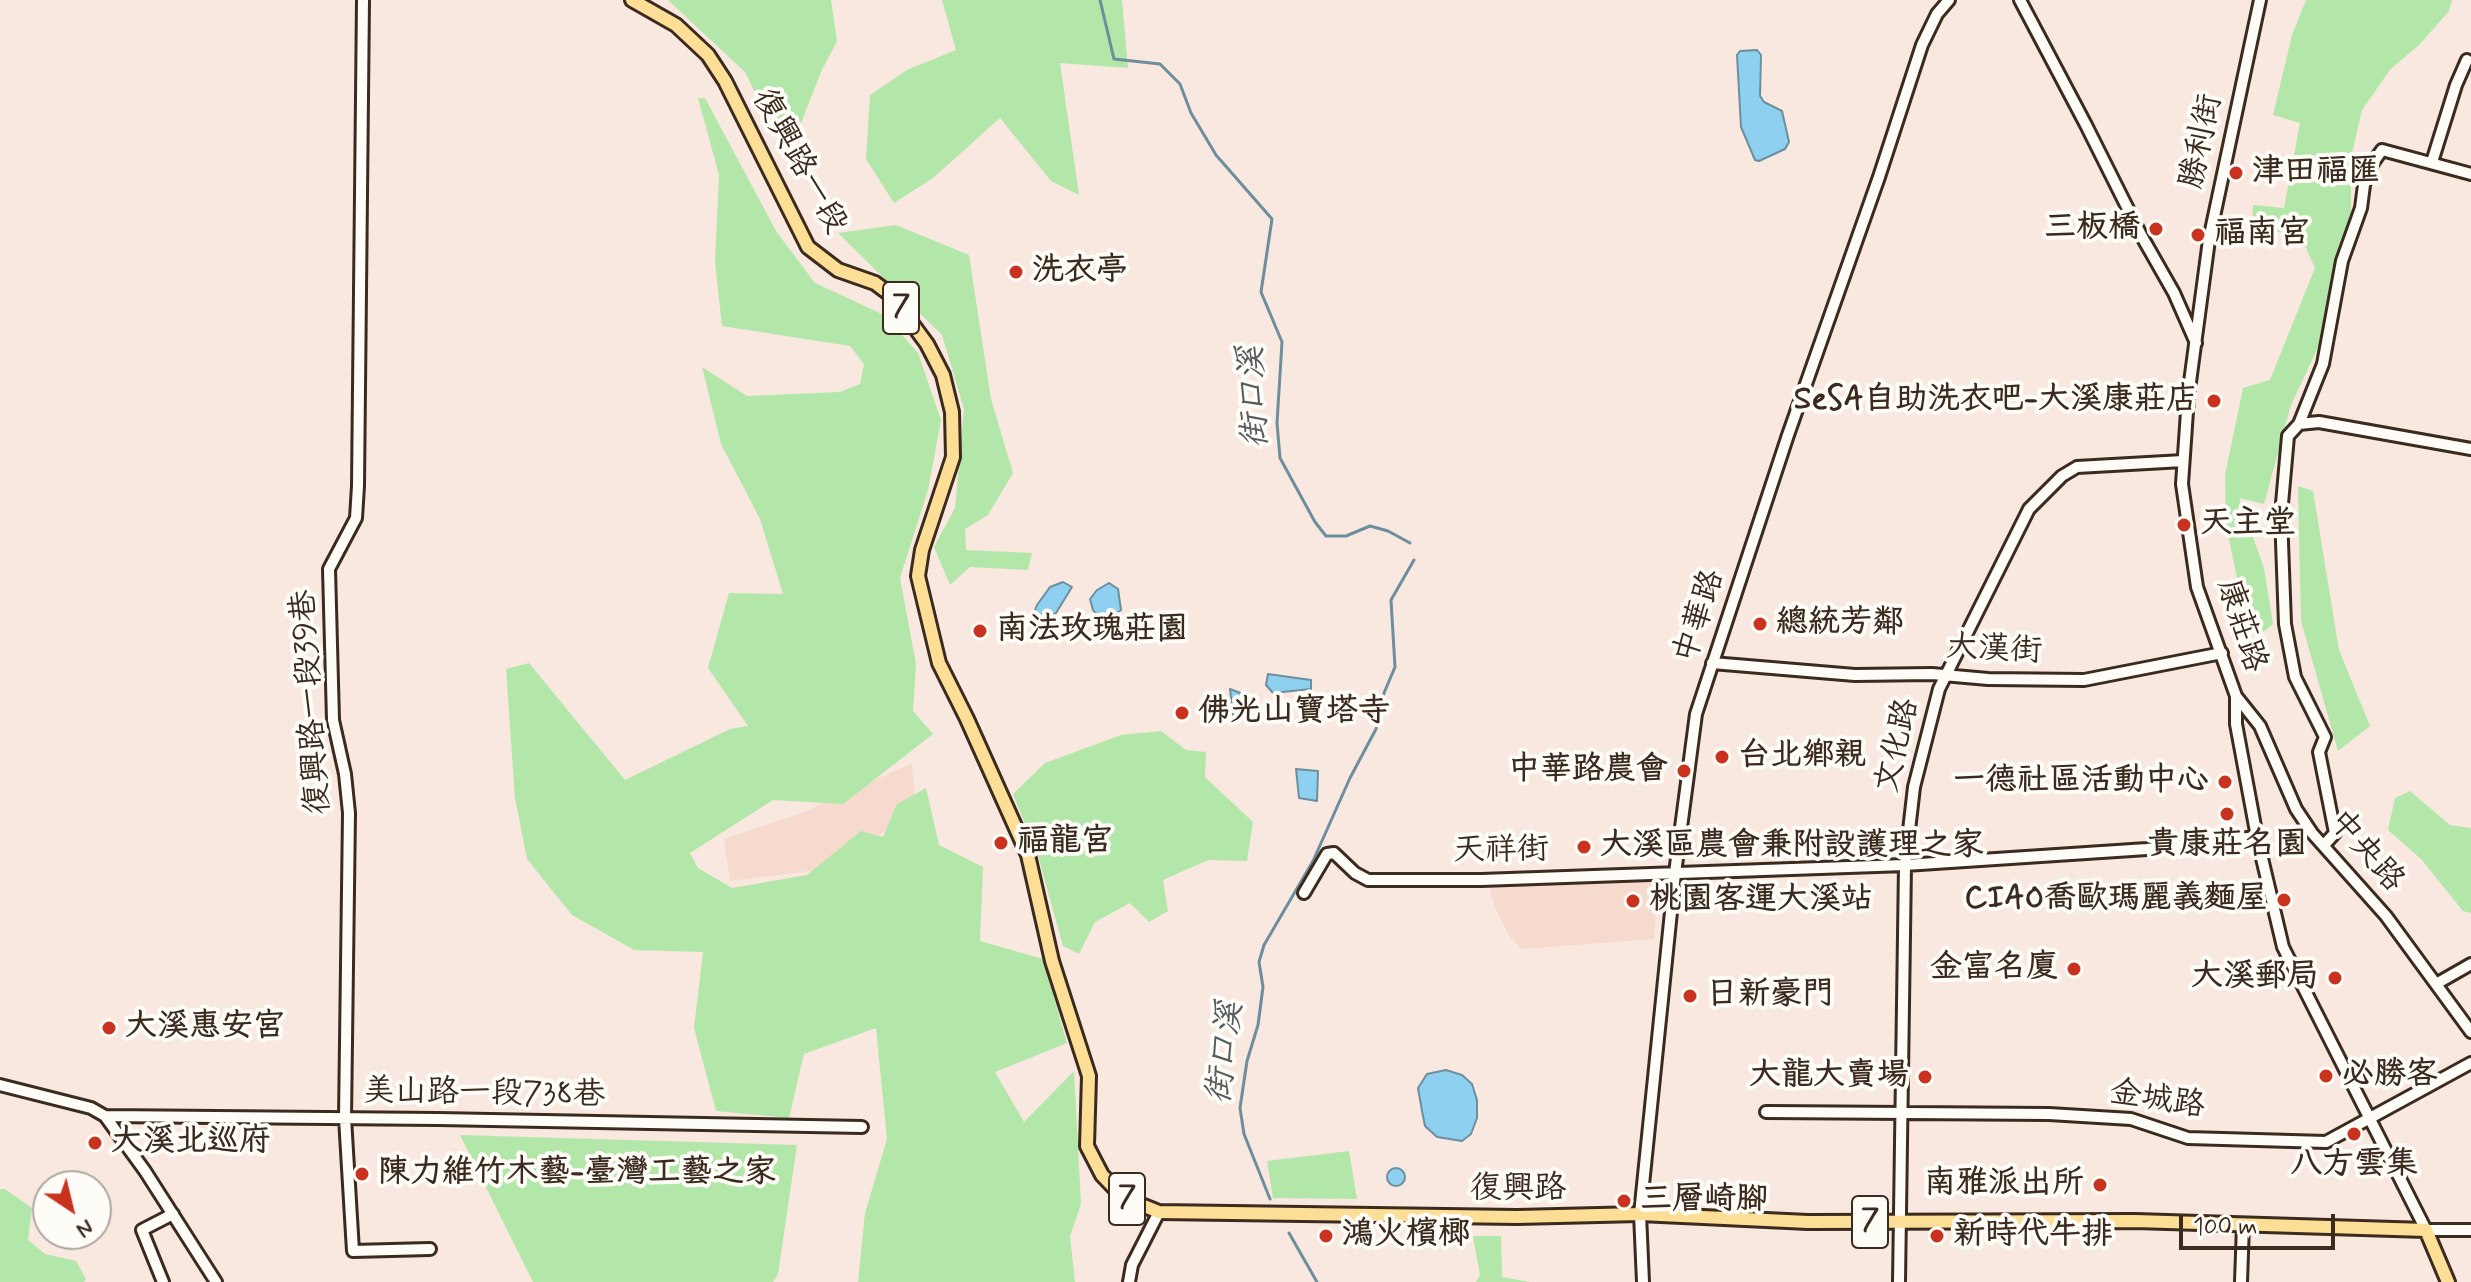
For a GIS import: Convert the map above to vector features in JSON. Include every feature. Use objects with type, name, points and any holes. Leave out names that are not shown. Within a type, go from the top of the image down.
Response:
[{"type":"main road","name":"復興路一段","points":[[632,0],[676,25],[708,55],[725,81],[808,247],[838,270],[875,283],[891,295],[927,344],[943,375],[952,412],[953,457],[922,550],[918,576],[939,663],[967,719]]},
{"type":"main road","name":"復興路","points":[[967,719],[1028,855],[1052,961],[1089,1076],[1087,1146],[1102,1175],[1124,1198],[1159,1212],[1502,1217],[1640,1214],[1766,1221],[2123,1221],[2426,1230]]},
{"type":"main road","points":[[2426,1230],[2448,1282]]},
{"type":"street","name":"復興路一段39巷","points":[[363,0],[358,486],[356,518],[329,569],[333,720],[345,774],[349,813],[345,1118],[353,1251],[430,1249]]},
{"type":"street","name":"中華路","points":[[1643,1282],[1640,1214],[1675,873],[1696,714],[1922,45],[1937,14],[1949,0]]},
{"type":"street","points":[[2020,0],[2174,293],[2196,344]]},
{"type":"street","name":"勝利街","points":[[2196,344],[2209,240],[2260,0]]},
{"type":"street","points":[[2432,162],[2467,60]]},
{"type":"street","points":[[2324,845],[2335,833],[2319,752],[2325,737],[2295,677],[2285,624],[2281,515],[2288,436],[2299,424],[2323,364],[2342,261],[2361,208],[2364,185],[2372,164],[2382,150],[2471,174]]},
{"type":"street","name":"康莊路","points":[[2196,344],[2188,397],[2182,484],[2197,587],[2236,696],[2236,724],[2257,837],[2283,947],[2426,1230]]},
{"type":"street","points":[[2299,424],[2319,422],[2471,449]]},
{"type":"street","name":"文化路","points":[[1899,1282],[1905,865],[1914,787],[1939,689],[2029,509],[2062,476],[2077,467],[2183,461]]},
{"type":"street","name":"大漢街","points":[[1712,663],[1842,674],[1947,674],[1988,679],[2084,680],[2222,653]]},
{"type":"street","name":"中央路","points":[[2236,696],[2260,726],[2296,809],[2386,916],[2471,1032]]},
{"type":"street","name":"天祥街","points":[[1304,893],[1327,854],[1334,853],[1355,873],[1368,880],[1481,880],[1905,865],[2147,849],[2257,837]]},
{"type":"street","points":[[2436,984],[2471,964]]},
{"type":"street","name":"金城路","points":[[1766,1112],[2049,1114],[2131,1119],[2188,1138],[2326,1142],[2471,1063]]},
{"type":"street","points":[[0,1085],[91,1108],[105,1116],[216,1282]]},
{"type":"street","name":"美山路一段738巷","points":[[105,1116],[862,1127]]},
{"type":"street","points":[[1129,1282],[1132,1265],[1159,1212]]},
{"type":"street","points":[[163,1282],[142,1230],[173,1214]]},
{"type":"street","points":[[2241,1282],[2243,1225]]},
{"type":"street","points":[[2426,1230],[2471,1230]]},
{"type":"shaded area","points":[[912,763],[916,811],[826,869],[730,881],[724,839],[805,812]]},
{"type":"shaded area","points":[[1658,882],[1654,939],[1522,949],[1509,936],[1495,908],[1489,885]]},
{"type":"green space","points":[[668,0],[831,0],[837,41],[821,72],[787,159],[745,72]]},
{"type":"green space","points":[[942,0],[1122,0],[1128,68],[1060,63],[1079,195],[1051,181],[1000,118],[933,178],[894,203],[866,159],[870,95],[907,70],[956,50]]},
{"type":"green space","points":[[2306,0],[2452,0],[2449,11],[2420,44],[2390,70],[2362,110],[2351,158],[2351,215],[2326,330],[2291,405],[2264,504],[2239,498],[2264,568],[2273,624],[2256,638],[2238,614],[2239,588],[2226,525],[2225,475],[2243,388],[2270,380],[2315,268],[2306,248],[2285,233],[2252,227],[2253,205],[2284,208],[2300,123],[2273,115],[2292,35]]},
{"type":"green space","points":[[698,98],[705,98],[776,231],[815,283],[884,315],[918,353],[941,420],[928,490],[900,578],[916,664],[913,711],[933,734],[843,804],[773,800],[690,853],[698,868],[732,888],[807,875],[861,831],[883,837],[897,804],[926,788],[939,845],[983,867],[980,941],[1043,959],[1067,1043],[995,1072],[1024,1122],[1074,1071],[1081,1204],[1070,1236],[1075,1282],[858,1282],[865,1213],[887,1139],[876,1028],[804,1054],[789,1118],[716,1111],[694,1028],[703,952],[634,950],[572,915],[527,859],[515,798],[506,669],[529,663],[625,780],[730,729],[748,726],[708,668],[729,593],[783,594],[760,519],[721,444],[702,367],[747,396],[840,392],[860,384],[864,364],[850,346],[722,326],[715,262],[719,175]]},
{"type":"green space","points":[[896,225],[969,255],[991,399],[1013,473],[988,515],[965,529],[966,550],[1032,553],[1028,570],[970,567],[950,585],[934,547],[955,508],[964,409],[942,335],[838,233]]},
{"type":"green space","points":[[2298,486],[2313,491],[2339,650],[2370,726],[2338,751],[2301,621]]},
{"type":"green space","points":[[1161,731],[1186,750],[1206,752],[1205,777],[1253,822],[1247,861],[1208,860],[1163,880],[1168,911],[1149,922],[1130,903],[1095,922],[1079,954],[1063,946],[1038,856],[1013,794],[1045,763],[1121,735]]},
{"type":"green space","points":[[2410,791],[2450,825],[2471,828],[2471,913],[2463,911],[2421,859],[2388,830],[2395,798]]},
{"type":"green space","points":[[460,1135],[797,1145],[778,1274],[773,1282],[533,1282]]},
{"type":"green space","points":[[1349,1151],[1357,1199],[1273,1198],[1267,1161]]},
{"type":"green space","points":[[0,1189],[5,1189],[32,1208],[28,1240],[32,1243],[32,1250],[76,1261],[86,1279],[84,1282],[0,1282]]},
{"type":"green space","points":[[1473,1236],[1501,1236],[1502,1277],[1530,1282],[1476,1282],[1480,1275]]},
{"type":"water","points":[[1757,50],[1761,55],[1760,96],[1764,102],[1782,111],[1789,142],[1785,149],[1759,161],[1755,160],[1741,127],[1737,55],[1740,51]]},
{"type":"water","points":[[1063,582],[1072,587],[1056,613],[1039,621],[1032,618],[1050,587]]},
{"type":"water","points":[[1109,583],[1118,589],[1121,610],[1113,616],[1099,618],[1090,599]]},
{"type":"water","points":[[1268,674],[1311,680],[1311,689],[1273,693],[1266,685]]},
{"type":"water","points":[[1230,689],[1243,694],[1249,707],[1234,724]]},
{"type":"water","points":[[1296,769],[1318,771],[1317,801],[1299,798]]},
{"type":"water","points":[[1446,1070],[1462,1075],[1472,1084],[1477,1100],[1477,1118],[1471,1134],[1462,1141],[1437,1137],[1425,1126],[1418,1088],[1427,1074]]},
{"type":"water","points":[[1392,1168],[1400,1168],[1405,1177],[1403,1184],[1392,1186],[1387,1181],[1387,1173]]},
{"type":"waterway","name":"街口溪","points":[[1100,0],[1114,59],[1160,64],[1180,84],[1191,113],[1216,155],[1272,219],[1261,292],[1282,342],[1277,423],[1280,458],[1315,522],[1326,536],[1346,536],[1370,526],[1388,531],[1410,543]]},
{"type":"waterway","name":"街口溪","points":[[1270,1199],[1244,1134],[1240,1108],[1263,987],[1259,962],[1264,945],[1313,861],[1376,729],[1384,693],[1395,667],[1391,600],[1414,560]]},
{"type":"waterway","name":"街口溪","points":[[1289,1233],[1317,1282]]},
{"type":"place","name":"津田福匯","points":[[2236,173]]},
{"type":"place","name":"三板橋","points":[[2156,229]]},
{"type":"place","name":"福南宮","points":[[2198,235]]},
{"type":"place","name":"洗衣亭","points":[[1016,272]]},
{"type":"place","name":"SeSA自助洗衣吧-大溪康莊店","points":[[2214,401]]},
{"type":"place","name":"天主堂","points":[[2184,525]]},
{"type":"place","name":"總統芳鄰","points":[[1760,624]]},
{"type":"place","name":"南法玫瑰莊園","points":[[980,631]]},
{"type":"place","name":"佛光山寶塔寺","points":[[1182,713]]},
{"type":"place","name":"台北鄉親","points":[[1722,757]]},
{"type":"place","name":"中華路農會","points":[[1684,771]]},
{"type":"place","name":"一德社區活動中心","points":[[2225,782]]},
{"type":"place","name":"貴康莊名園","points":[[2227,814]]},
{"type":"place","name":"福龍宮","points":[[1001,843]]},
{"type":"place","name":"大溪區農會兼附設護理之家","points":[[1584,847]]},
{"type":"place","name":"CIAO喬歐瑪麗義麵屋","points":[[2284,900]]},
{"type":"place","name":"桃園客運大溪站","points":[[1633,901]]},
{"type":"place","name":"金富名廈","points":[[2074,969]]},
{"type":"place","name":"大溪郵局","points":[[2335,978]]},
{"type":"place","name":"日新豪門","points":[[1690,996]]},
{"type":"place","name":"大溪惠安宮","points":[[109,1028]]},
{"type":"place","name":"必勝客","points":[[2326,1076]]},
{"type":"place","name":"大龍大賣場","points":[[1925,1077]]},
{"type":"place","name":"八方雲集","points":[[2354,1134]]},
{"type":"place","name":"大溪北巡府","points":[[95,1143]]},
{"type":"place","name":"陳力維竹木藝-臺灣工藝之家","points":[[362,1174]]},
{"type":"place","name":"南雅派出所","points":[[2100,1185]]},
{"type":"place","name":"三層崎腳","points":[[1624,1201]]},
{"type":"place","name":"鴻火檳榔","points":[[1326,1236]]},
{"type":"place","name":"新時代牛排","points":[[1937,1236]]}]
